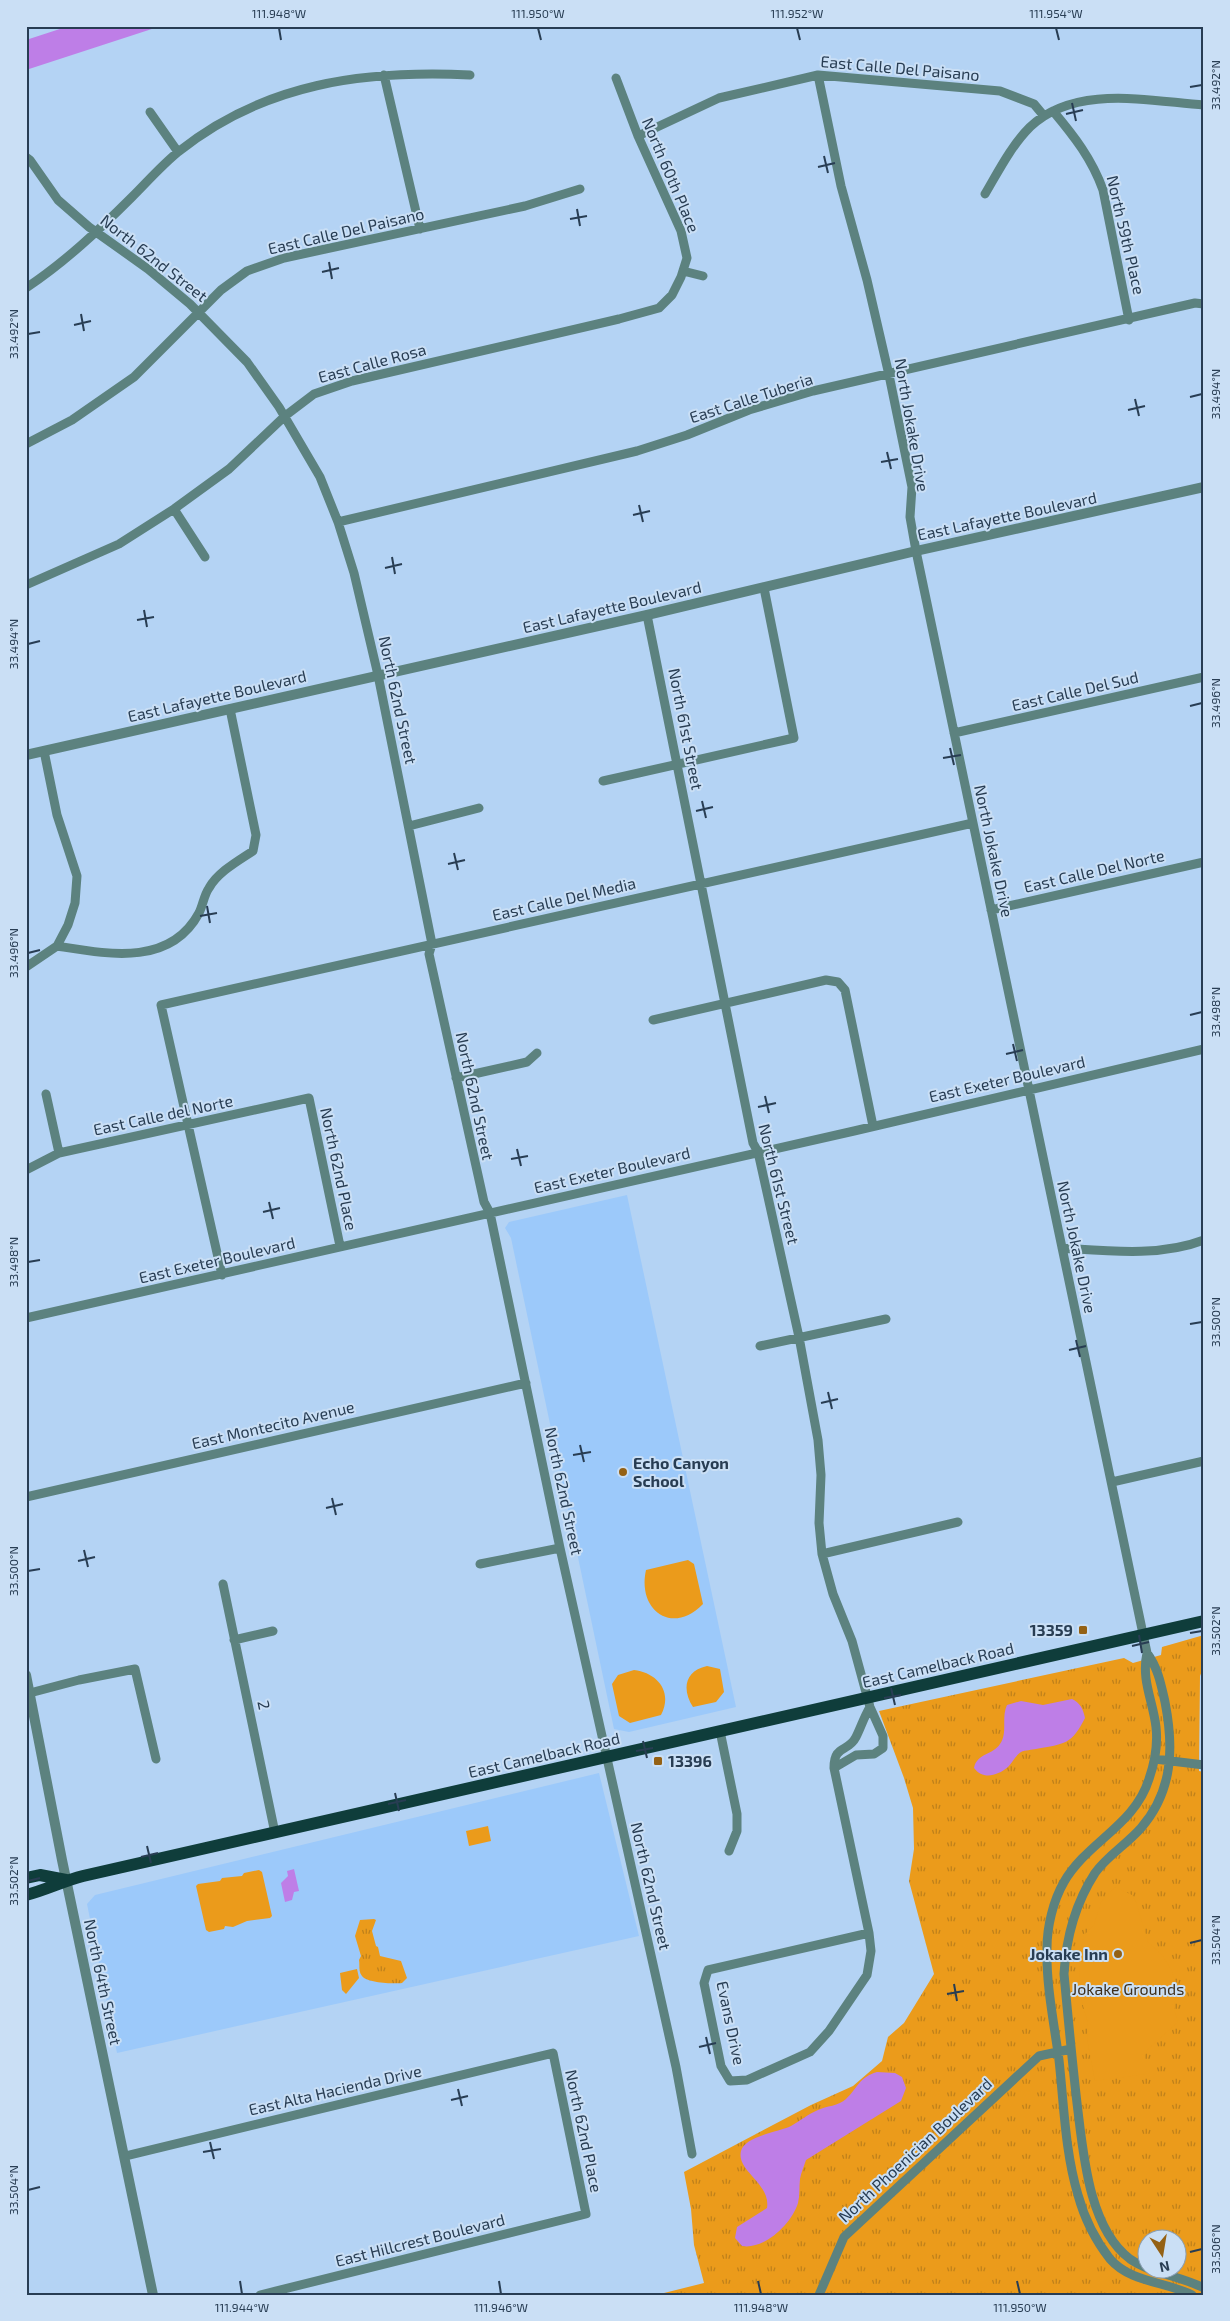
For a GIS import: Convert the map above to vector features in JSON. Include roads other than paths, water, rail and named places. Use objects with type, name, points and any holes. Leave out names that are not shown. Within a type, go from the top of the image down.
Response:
[{"type":"main road","name":"East Camelback Road","points":[[26,1895],[43,1891],[66,1880],[720,1731],[869,1703],[1204,1620]]},
{"type":"main road","name":"East Camelback Road","points":[[26,1878],[40,1875],[66,1880]]},
{"type":"street","points":[[26,288],[45,276],[97,233],[178,152],[224,121],[269,100],[325,82],[384,75],[470,74]]},
{"type":"street","points":[[384,75],[420,229]]},
{"type":"street","name":"East Calle Del Paisano","points":[[638,136],[719,98],[818,75],[1000,91],[1034,104],[1044,116]]},
{"type":"street","name":"North Jokake Drive","points":[[818,75],[841,186],[867,280],[889,375],[912,488],[910,517],[916,551],[1143,1634]]},
{"type":"street","name":"North 60th Place","points":[[616,78],[638,136],[681,231],[687,258],[672,295],[659,308]]},
{"type":"street","points":[[985,194],[1021,138],[1044,116],[1053,111],[1085,100],[1114,98],[1204,105]]},
{"type":"street","name":"North 59th Place","points":[[1053,111],[1075,137],[1096,170],[1103,190],[1129,320]]},
{"type":"street","points":[[150,112],[178,152]]},
{"type":"street","name":"North 62nd Street","points":[[26,157],[58,200],[97,233],[148,269],[200,313],[246,362],[285,416],[320,476],[338,522],[354,573],[378,675],[432,944],[429,954],[484,1202],[490,1214],[560,1548],[676,2067],[692,2154]]},
{"type":"street","name":"East Calle Del Paisano","points":[[26,444],[72,420],[134,377],[221,290],[247,271],[284,258],[525,206],[580,188]]},
{"type":"street","points":[[683,270],[704,276]]},
{"type":"street","name":"East Calle Tuberia","points":[[338,522],[637,451],[759,407],[813,391],[1129,320],[1195,303],[1204,304]]},
{"type":"street","name":"East Calle Rosa","points":[[26,585],[119,544],[174,509],[229,469],[285,416],[314,394],[352,381],[659,308]]},
{"type":"street","name":"East Lafayette Boulevard","points":[[26,755],[1204,487]]},
{"type":"street","points":[[174,509],[206,557]]},
{"type":"street","points":[[603,781],[794,738],[764,588]]},
{"type":"street","name":"North 61st Street","points":[[647,615],[724,1003],[753,1143],[758,1152],[798,1337],[819,1449],[821,1475],[819,1523],[822,1554],[827,1576],[852,1641],[869,1703]]},
{"type":"street","name":"East Calle Del Sud","points":[[954,733],[1204,677]]},
{"type":"street","points":[[57,946],[102,953],[140,952],[166,946],[182,934],[198,914],[209,887],[231,866],[253,851],[256,835],[230,709]]},
{"type":"street","points":[[26,967],[57,946],[68,925],[75,903],[77,876],[57,815],[44,751]]},
{"type":"street","points":[[409,826],[480,808]]},
{"type":"street","name":"East Calle Del Media","points":[[189,1125],[161,1005],[973,823]]},
{"type":"street","name":"East Calle Del Norte","points":[[991,910],[1204,862]]},
{"type":"street","points":[[653,1020],[826,980],[838,982],[845,990],[873,1126]]},
{"type":"street","name":"East Exeter Boulevard","points":[[26,1318],[222,1275],[340,1246],[490,1214],[1204,1049]]},
{"type":"street","points":[[456,1078],[528,1062],[537,1054]]},
{"type":"street","points":[[46,1094],[59,1153]]},
{"type":"street","name":"East Calle del Norte","points":[[26,1170],[59,1153],[309,1098]]},
{"type":"street","name":"North 62nd Place","points":[[309,1098],[340,1246]]},
{"type":"street","points":[[189,1125],[222,1275]]},
{"type":"street","points":[[1062,1248],[1114,1251],[1156,1250],[1204,1240]]},
{"type":"street","points":[[760,1346],[886,1319]]},
{"type":"street","name":"East Montecito Avenue","points":[[26,1497],[526,1383]]},
{"type":"street","points":[[1112,1482],[1204,1461]]},
{"type":"street","points":[[822,1554],[958,1522]]},
{"type":"street","points":[[480,1564],[560,1548]]},
{"type":"street","name":"2","points":[[223,1584],[276,1833]]},
{"type":"street","points":[[234,1640],[273,1631]]},
{"type":"street","points":[[1143,1634],[1147,1653],[1157,1667],[1170,1727],[1170,1761],[1159,1800],[1141,1827],[1096,1873],[1083,1895],[1072,1921],[1065,1949],[1064,1974],[1085,2165],[1093,2198],[1113,2240],[1128,2258],[1144,2268],[1188,2280],[1204,2288]]},
{"type":"street","points":[[1147,1653],[1143,1670],[1156,1727],[1155,1759],[1145,1793],[1129,1816],[1088,1852],[1063,1883],[1049,1924],[1048,1971],[1071,2167],[1082,2208],[1096,2238],[1111,2260],[1136,2278],[1181,2289],[1192,2295]]},
{"type":"street","points":[[28,1694],[79,1680],[135,1669],[156,1759]]},
{"type":"street","name":"North 64th Street","points":[[26,1675],[28,1694],[66,1880],[153,2295]]},
{"type":"street","points":[[863,1754],[855,1747],[855,1739],[869,1703]]},
{"type":"street","points":[[834,1768],[856,1755],[874,1754],[883,1748],[883,1736],[869,1703]]},
{"type":"street","points":[[720,1731],[737,1814],[737,1831],[729,1851]]},
{"type":"street","points":[[834,1768],[836,1752],[855,1739]]},
{"type":"street","points":[[1155,1759],[1204,1765]]},
{"type":"street","name":"Evans Drive","points":[[834,1768],[869,1933],[872,1951],[867,1975],[829,2031],[810,2052],[747,2080],[730,2081],[721,2066],[704,1983],[708,1970],[869,1933]]},
{"type":"street","name":"North Phoenician Boulevard","points":[[819,2295],[844,2237],[1039,2056],[1071,2049]]},
{"type":"street","name":"North 62nd Place","points":[[553,2053],[586,2214]]},
{"type":"street","name":"East Alta Hacienda Drive","points":[[125,2156],[553,2053]]},
{"type":"street","name":"East Hillcrest Boulevard","points":[[260,2295],[586,2214]]},
{"type":"place","name":"Echo Canyon School","points":[[623,1472]]},
{"type":"place","name":"13359","points":[[1083,1630]]},
{"type":"place","name":"13396","points":[[658,1761]]},
{"type":"place","name":"Jokake Inn","points":[[1118,1954]]},
{"type":"park label","name":"Jokake Grounds","points":[[1128,1989]]}]
